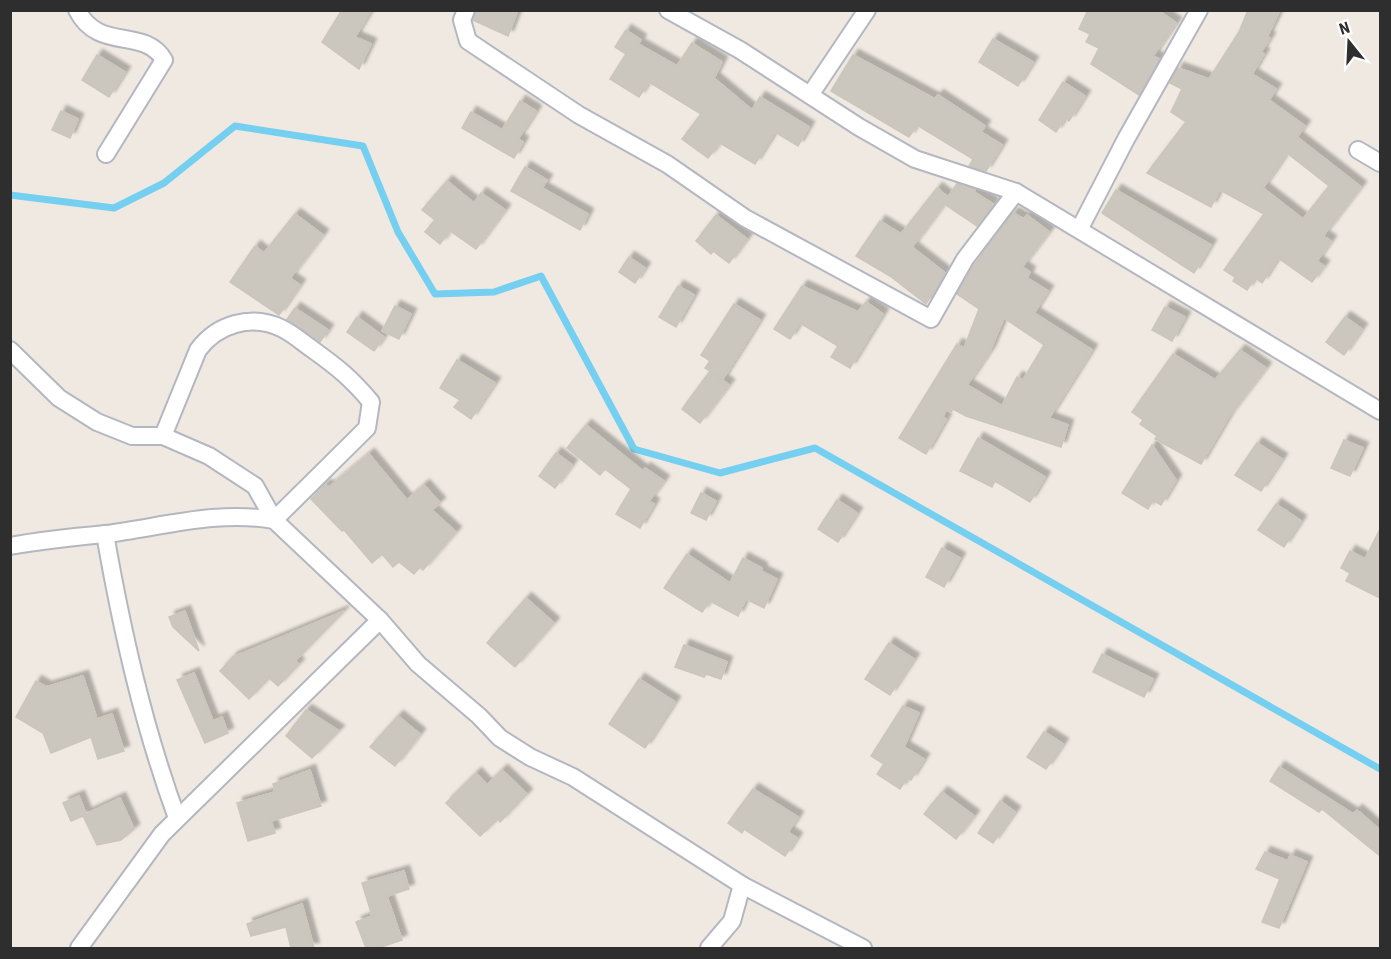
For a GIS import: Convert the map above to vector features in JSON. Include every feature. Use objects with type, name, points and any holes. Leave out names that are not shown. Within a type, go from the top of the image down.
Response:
[{"type":"street","points":[[77,10],[96,33],[125,41],[145,42],[158,49],[164,60],[106,154]]},
{"type":"street","points":[[466,10],[462,20],[468,40],[579,115],[667,164],[745,218],[931,319],[965,259],[1016,192]]},
{"type":"street","points":[[668,10],[740,50],[859,127],[915,159],[1016,192],[1080,228],[1380,411]]},
{"type":"street","points":[[810,95],[867,10]]},
{"type":"street","points":[[1080,228],[1126,139],[1199,10]]},
{"type":"street","points":[[1358,150],[1380,163]]},
{"type":"street","points":[[163,436],[198,350],[207,338],[237,322],[262,322],[282,328],[349,376],[371,402],[367,428],[274,520]]},
{"type":"street","points":[[10,350],[59,398],[97,422],[132,436],[163,436],[209,456],[255,486],[274,520],[380,620],[418,664],[479,716],[500,738],[530,757],[573,777],[742,885],[863,948]]},
{"type":"street","points":[[10,546],[56,537],[105,534],[197,519],[253,516],[274,520]]},
{"type":"street","points":[[105,534],[123,636],[158,770],[177,818]]},
{"type":"street","points":[[79,948],[162,834],[380,620]]},
{"type":"street","points":[[709,948],[732,921],[742,885]]},
{"type":"building","points":[[342,10],[371,10],[355,37],[371,44],[359,69],[322,42]]},
{"type":"building","points":[[476,10],[518,10],[508,36],[473,20]]},
{"type":"building","points":[[1088,10],[1158,10],[1176,23],[1153,56],[1159,59],[1139,95],[1091,64],[1099,48],[1086,42],[1090,34],[1079,29]]},
{"type":"building","points":[[1248,10],[1280,10],[1267,37],[1270,38],[1261,52],[1264,54],[1252,74],[1276,89],[1269,100],[1305,126],[1297,137],[1361,187],[1323,236],[1331,241],[1317,261],[1324,266],[1312,282],[1278,258],[1262,283],[1255,278],[1247,290],[1233,281],[1235,277],[1224,270],[1264,214],[1220,190],[1211,207],[1147,173],[1186,122],[1171,112],[1182,89],[1170,83],[1178,68],[1209,79],[1239,32]],"holes":[[[1287,153],[1329,186],[1303,219],[1263,188]]]},
{"type":"building","points":[[626,30],[641,40],[638,44],[677,66],[692,43],[722,62],[714,78],[752,110],[760,97],[809,127],[798,146],[775,132],[755,164],[720,143],[708,158],[682,139],[701,114],[649,82],[639,97],[610,79],[626,54],[615,47]]},
{"type":"building","points":[[993,39],[1033,62],[1018,86],[979,62]]},
{"type":"building","points":[[97,55],[125,72],[109,97],[82,80]]},
{"type":"building","points":[[853,55],[935,99],[938,95],[985,126],[981,132],[1002,145],[986,171],[969,166],[973,159],[917,125],[909,137],[831,91]]},
{"type":"building","points":[[1063,82],[1085,96],[1069,121],[1065,118],[1056,132],[1039,120]]},
{"type":"building","points":[[520,101],[536,111],[518,139],[523,142],[514,158],[462,128],[471,112],[502,130]]},
{"type":"building","points":[[61,111],[78,119],[70,138],[52,130]]},
{"type":"building","points":[[525,167],[547,180],[542,188],[588,214],[580,230],[511,191]]},
{"type":"building","points":[[447,181],[474,203],[481,193],[505,210],[476,249],[450,231],[440,244],[425,232],[435,220],[422,210]]},
{"type":"building","points":[[957,184],[975,190],[974,192],[993,204],[977,226],[944,204],[912,247],[945,273],[926,304],[890,276],[856,256],[880,221],[901,234],[937,188],[948,197]]},
{"type":"building","points":[[1116,190],[1211,245],[1194,273],[1102,213]]},
{"type":"building","points":[[1013,213],[1024,219],[1027,215],[1049,232],[1022,267],[1030,272],[1027,278],[1048,291],[1034,313],[1092,350],[1049,418],[1068,425],[1061,447],[966,416],[953,409],[951,412],[946,410],[943,417],[946,419],[926,454],[899,438],[957,344],[964,348],[979,309],[957,294],[974,265]],"holes":[[[1004,318],[1044,345],[1023,380],[1017,377],[1002,406],[967,385],[990,351]]]},
{"type":"building","points":[[295,214],[323,235],[290,278],[300,285],[279,315],[230,282],[255,246],[264,253]]},
{"type":"building","points":[[716,215],[747,239],[729,263],[713,251],[711,254],[696,241]]},
{"type":"building","points":[[629,257],[645,268],[635,283],[619,272]]},
{"type":"building","points":[[678,286],[694,295],[676,327],[659,317]]},
{"type":"building","points":[[802,286],[858,312],[866,302],[883,314],[850,368],[831,357],[838,346],[800,323],[790,339],[774,329]]},
{"type":"building","points":[[734,304],[760,320],[723,379],[705,368],[710,361],[701,355]]},
{"type":"building","points":[[395,306],[411,314],[399,339],[382,331]]},
{"type":"building","points":[[1165,307],[1185,317],[1172,341],[1152,330]]},
{"type":"building","points":[[295,308],[328,330],[320,342],[287,319]]},
{"type":"building","points":[[357,317],[384,337],[374,351],[347,332]]},
{"type":"building","points":[[1345,317],[1362,329],[1344,355],[1326,342]]},
{"type":"building","points":[[1240,350],[1266,368],[1229,416],[1201,464],[1155,439],[1157,436],[1140,424],[1143,420],[1132,412],[1173,354],[1215,380]]},
{"type":"building","points":[[457,360],[495,383],[471,419],[454,407],[460,400],[440,388]]},
{"type":"building","points":[[710,371],[729,385],[700,423],[682,409]]},
{"type":"building","points":[[586,425],[643,471],[645,468],[664,481],[649,501],[654,504],[640,528],[616,514],[631,489],[605,469],[600,475],[567,448]]},
{"type":"building","points":[[978,438],[1045,477],[1030,502],[995,481],[992,487],[960,471]]},
{"type":"building","points":[[1344,440],[1363,448],[1350,476],[1331,468]]},
{"type":"building","points":[[1257,443],[1282,459],[1261,491],[1235,475]]},
{"type":"building","points":[[1152,445],[1176,480],[1161,505],[1153,500],[1148,509],[1122,493]]},
{"type":"building","points":[[556,453],[572,465],[555,488],[539,476]]},
{"type":"building","points":[[369,454],[407,500],[424,485],[440,503],[432,510],[456,532],[423,570],[420,567],[414,574],[399,562],[393,567],[382,554],[372,563],[344,530],[342,531],[311,499],[325,485],[329,487]]},
{"type":"building","points":[[701,493],[716,501],[706,520],[691,513]]},
{"type":"building","points":[[837,500],[857,513],[838,542],[818,529]]},
{"type":"building","points":[[1276,504],[1301,521],[1284,547],[1258,530]]},
{"type":"building","points":[[1380,529],[1380,598],[1346,581],[1350,573],[1341,568],[1350,551],[1365,559]]},
{"type":"building","points":[[942,548],[960,558],[944,587],[926,577]]},
{"type":"building","points":[[687,554],[730,583],[743,558],[762,568],[761,571],[777,579],[764,608],[746,599],[738,616],[710,601],[702,612],[664,588]]},
{"type":"building","points":[[526,598],[554,623],[515,667],[487,643]]},
{"type":"building","points":[[185,611],[199,651],[173,627],[169,617]]},
{"type":"building","points":[[344,611],[295,661],[299,664],[278,686],[269,678],[249,699],[220,671],[233,657]]},
{"type":"building","points":[[889,643],[914,659],[890,695],[865,679]]},
{"type":"building","points":[[684,645],[727,662],[721,679],[706,674],[704,677],[675,667]]},
{"type":"building","points":[[1102,654],[1153,679],[1144,697],[1093,672]]},
{"type":"building","points":[[194,673],[213,721],[222,717],[228,733],[205,743],[177,680]]},
{"type":"building","points":[[83,676],[97,719],[112,714],[124,751],[98,759],[91,737],[51,753],[43,733],[16,717],[36,681],[46,687]]},
{"type":"building","points":[[639,679],[675,702],[645,748],[609,724]]},
{"type":"building","points":[[903,706],[919,713],[904,747],[924,759],[911,780],[907,778],[900,789],[877,774],[884,764],[871,756]]},
{"type":"building","points":[[306,710],[339,731],[312,758],[286,736]]},
{"type":"building","points":[[398,716],[420,734],[395,766],[370,747]]},
{"type":"building","points":[[1044,732],[1063,744],[1046,769],[1027,757]]},
{"type":"building","points":[[1279,767],[1353,814],[1357,810],[1380,830],[1380,856],[1322,809],[1319,812],[1270,781]]},
{"type":"building","points":[[310,770],[321,806],[271,821],[275,833],[248,841],[237,803],[275,792],[273,784]]},
{"type":"building","points":[[502,770],[527,794],[500,822],[498,819],[480,836],[446,803],[476,773],[487,785]]},
{"type":"building","points":[[753,789],[798,817],[788,832],[797,838],[785,856],[744,829],[742,833],[728,823]]},
{"type":"building","points":[[942,792],[974,816],[956,839],[924,814]]},
{"type":"building","points":[[79,796],[86,814],[120,798],[134,829],[121,840],[97,845],[83,816],[71,821],[63,803]]},
{"type":"building","points":[[1000,801],[1015,812],[993,843],[978,833]]},
{"type":"building","points":[[1265,852],[1288,861],[1290,855],[1307,862],[1279,928],[1262,922],[1280,879],[1256,869]]},
{"type":"building","points":[[404,871],[409,889],[387,896],[402,940],[378,948],[366,948],[356,922],[372,916],[362,883]]},
{"type":"building","points":[[302,904],[314,948],[291,948],[286,927],[251,936],[247,924]]},
{"type":"waterway","points":[[10,195],[114,208],[164,183],[235,126],[363,146],[398,232],[435,294],[494,292],[541,276],[634,449],[720,473],[815,448],[1380,769]]}]
